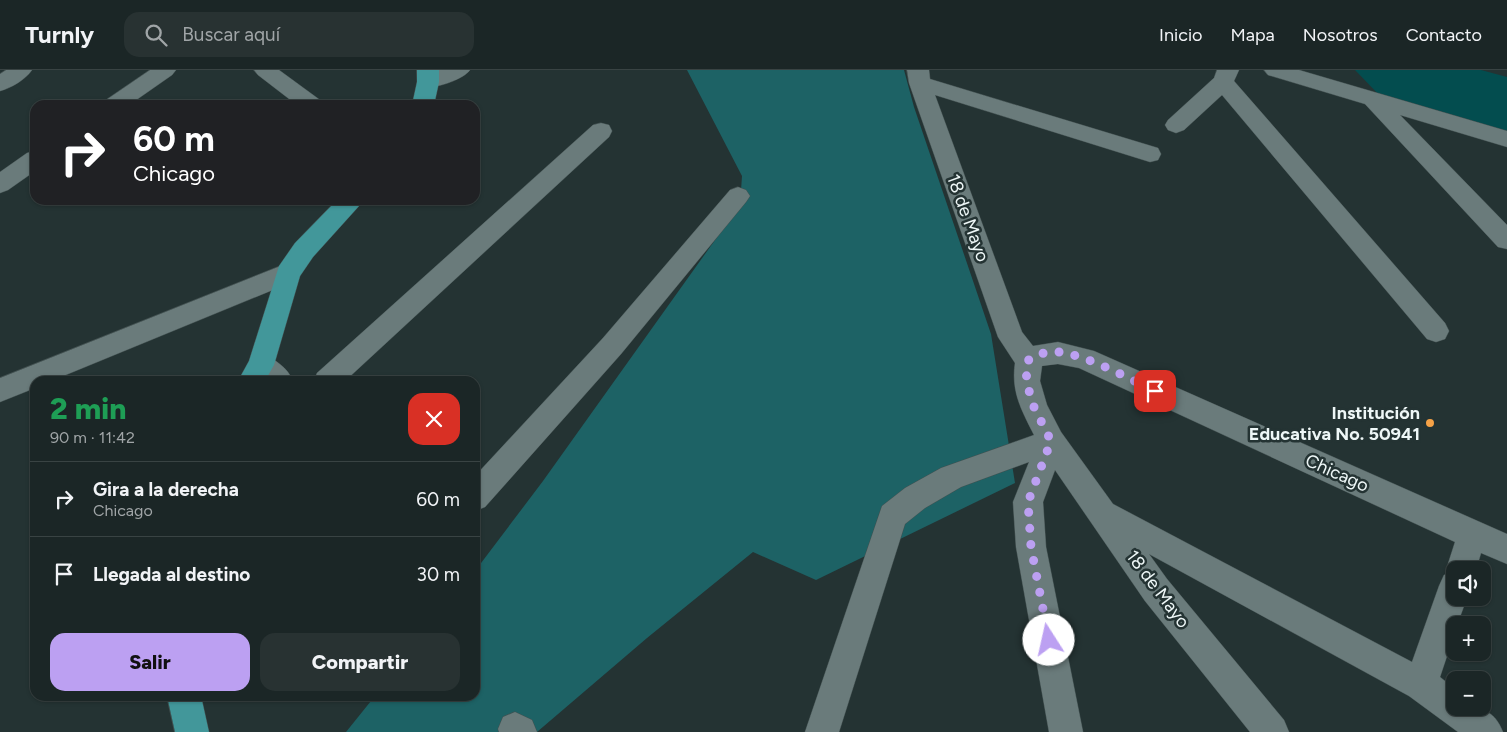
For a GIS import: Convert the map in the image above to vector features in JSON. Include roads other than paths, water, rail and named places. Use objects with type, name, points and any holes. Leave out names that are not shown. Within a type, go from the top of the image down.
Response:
[{"type":"main road","points":[[424,100],[428,76]]},
{"type":"main road","points":[[264,376],[288,273],[304,250],[346,205]]},
{"type":"main road","points":[[185,701],[192,732]]},
{"type":"street","points":[[0,84],[21,70]]},
{"type":"street","points":[[121,100],[165,70]]},
{"type":"street","points":[[265,70],[305,100]]},
{"type":"street","points":[[428,76],[459,70]]},
{"type":"street","points":[[1275,70],[1507,139]]},
{"type":"street","points":[[1341,70],[1373,100],[1507,240]]},
{"type":"street","points":[[1176,125],[1225,76],[1436,330]]},
{"type":"street","points":[[919,77],[1150,154]]},
{"type":"street","name":"18 de Mayo","points":[[919,77],[1011,338],[1028,361],[1026,381],[1034,407],[1051,441],[1156,590],[1272,732]]},
{"type":"street","points":[[332,376],[601,131]]},
{"type":"street","points":[[0,184],[30,163]]},
{"type":"street","points":[[480,491],[612,346],[738,196]]},
{"type":"street","points":[[34,376],[288,273]]},
{"type":"street","name":"Chicago","points":[[1028,361],[1030,358],[1049,352],[1065,353],[1085,359],[1472,535],[1507,549]]},
{"type":"street","points":[[0,390],[30,378]]},
{"type":"street","points":[[822,732],[893,516],[915,498],[951,477],[1051,441]]},
{"type":"street","points":[[1051,441],[1028,502],[1031,547],[1066,732]]},
{"type":"street","points":[[1104,514],[1421,684],[1486,732]]},
{"type":"street","points":[[1463,561],[1472,535]]},
{"type":"street","points":[[1421,684],[1448,606]]},
{"type":"place","name":"Institución Educativa No. 50941","points":[[1430,423]]}]
